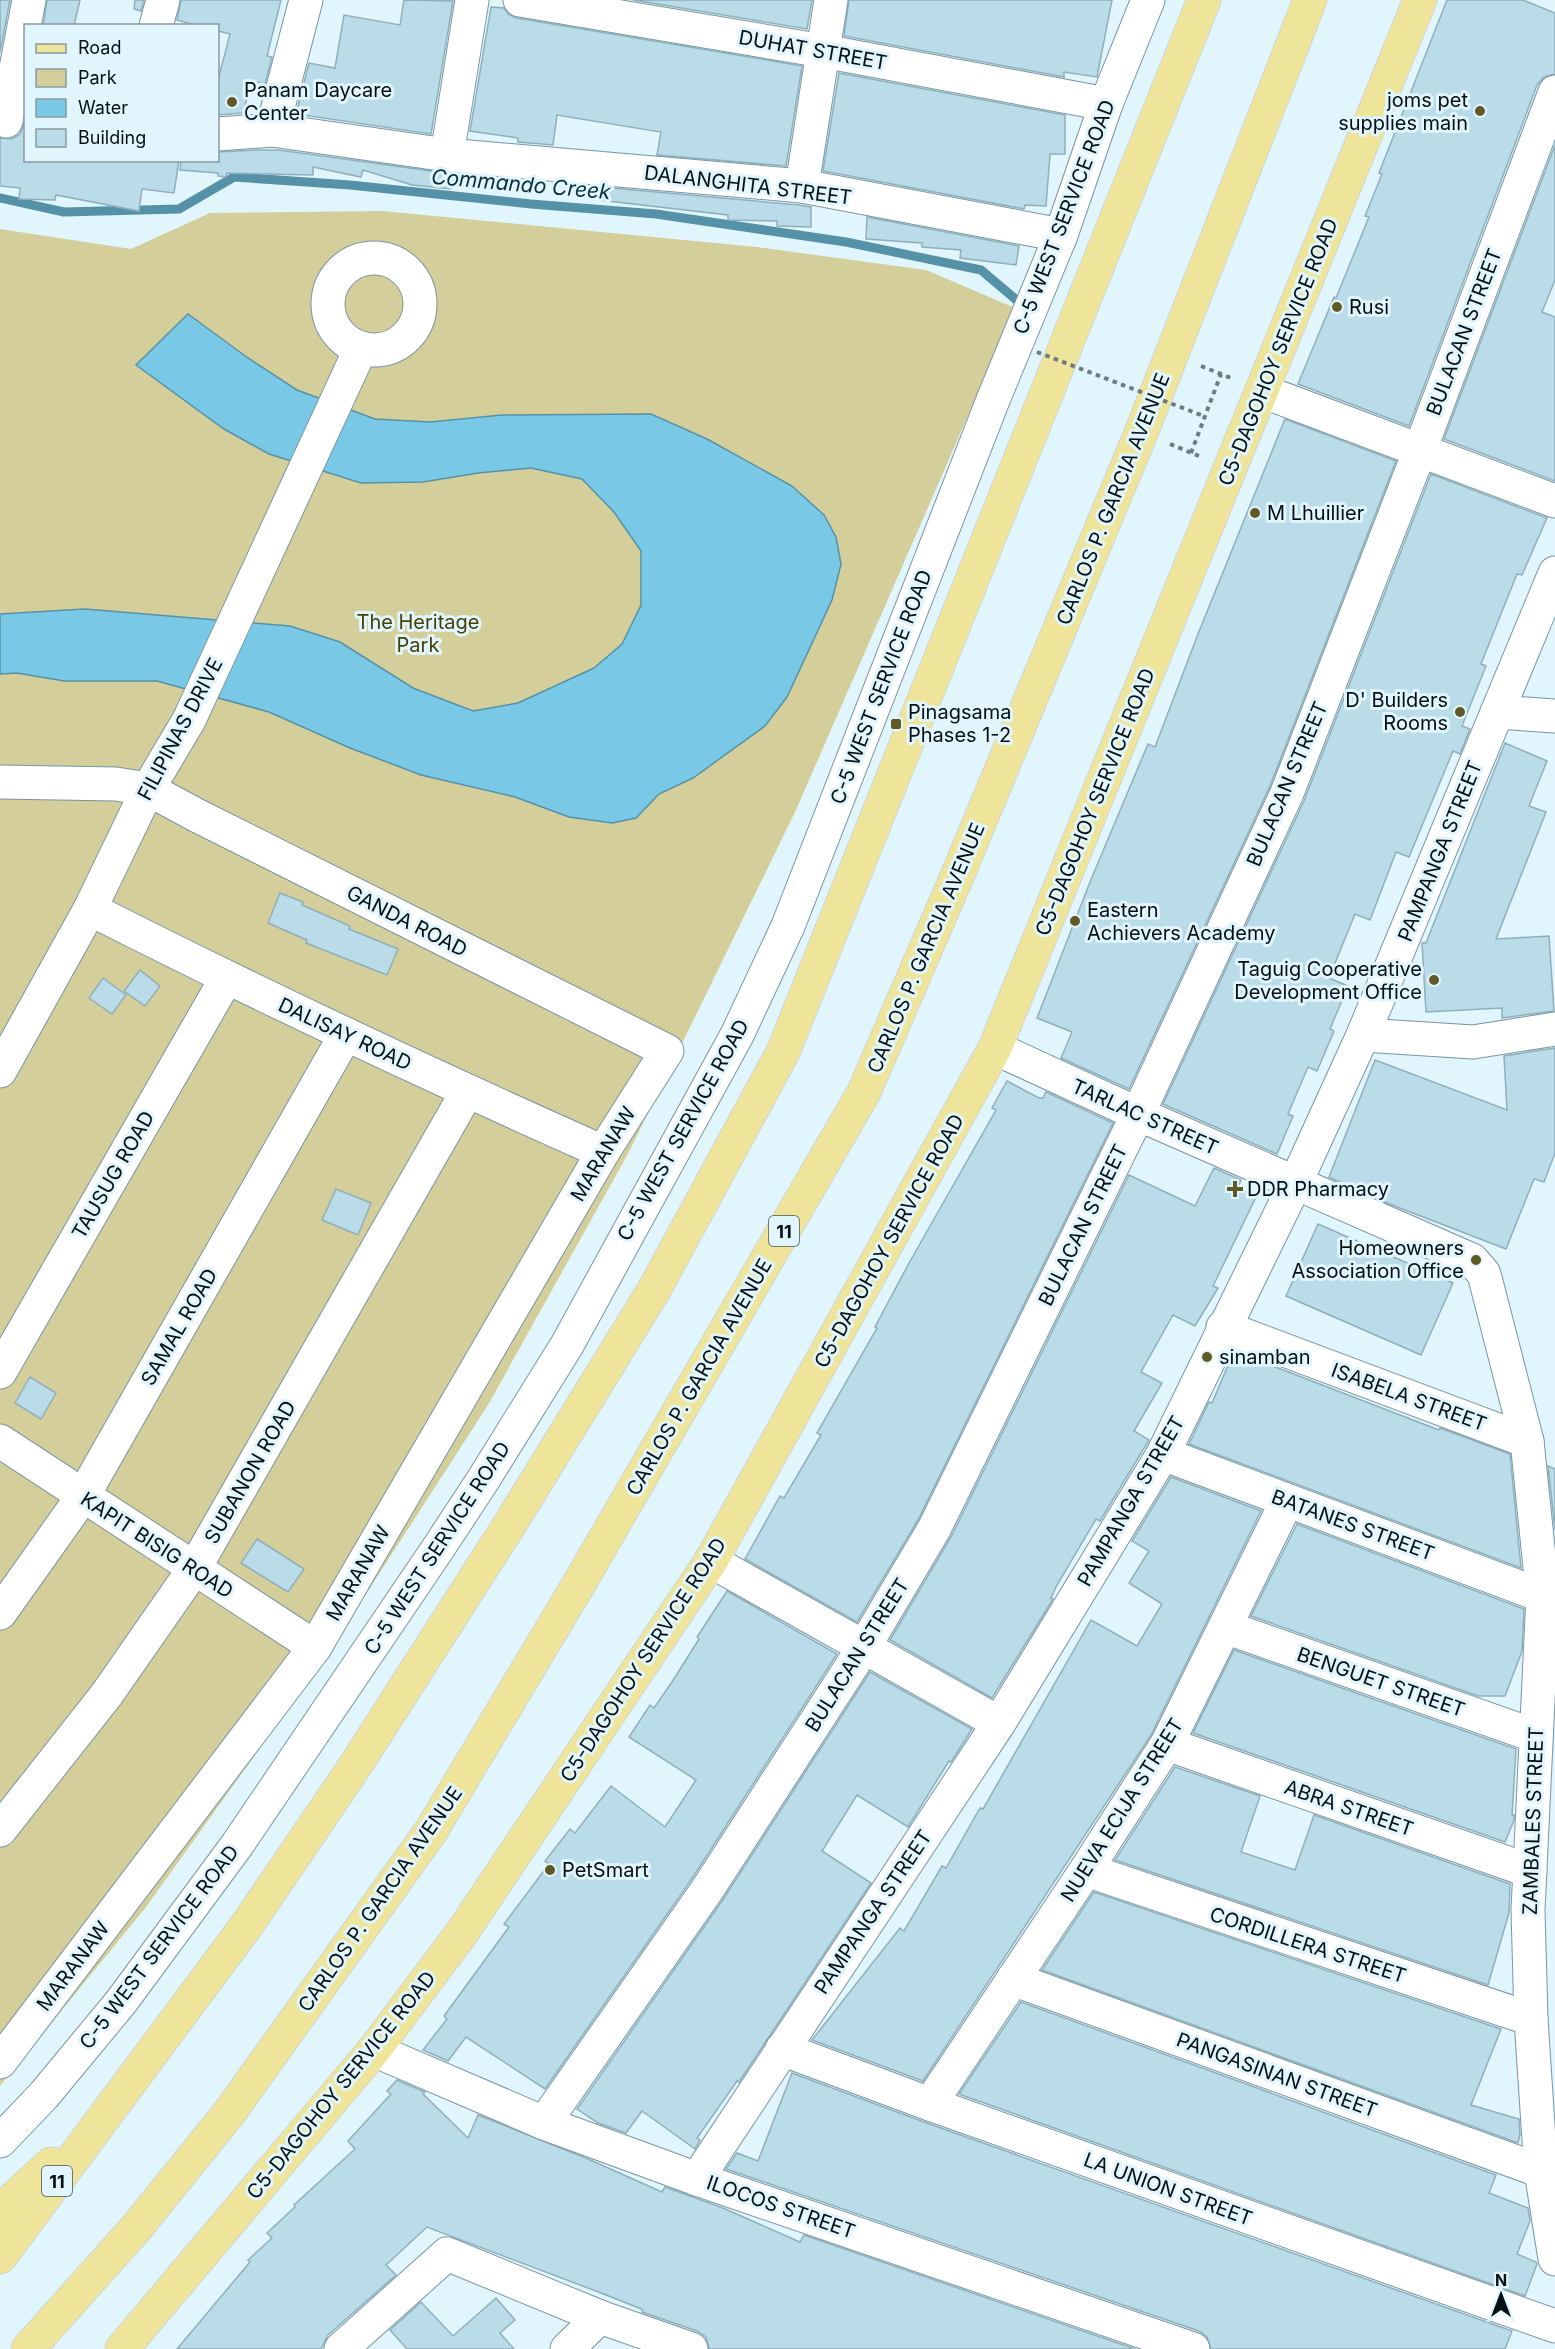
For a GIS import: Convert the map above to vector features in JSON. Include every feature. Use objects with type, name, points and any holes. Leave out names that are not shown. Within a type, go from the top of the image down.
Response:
[{"type":"main road","name":"11","points":[[0,2257],[247,1925],[349,1776],[510,1524],[654,1290],[783,1052],[1204,0]]},
{"type":"main road","name":"CARLOS P. GARCIA AVENUE","points":[[34,2346],[137,2227],[229,2113],[431,1831],[702,1373],[864,1092],[958,874],[1141,433],[1310,0]]},
{"type":"main road","name":"C5-DAGOHOY SERVICE ROAD","points":[[122,2349],[374,2050],[461,1934],[721,1567],[995,1048],[1420,0]]},
{"type":"main road","points":[[0,2211],[114,2105]]},
{"type":"street","points":[[26,24],[30,0]]},
{"type":"street","points":[[156,24],[162,0]]},
{"type":"street","points":[[272,129],[306,0]]},
{"type":"street","points":[[447,155],[472,0]]},
{"type":"street","name":"DUHAT STREET","points":[[520,0],[823,51],[1106,104]]},
{"type":"street","points":[[802,186],[831,0]]},
{"type":"street","name":"C-5 WEST SERVICE ROAD","points":[[0,2141],[44,2095],[121,2002],[237,1845],[477,1490],[567,1345],[737,1035],[788,926],[993,400],[1061,235],[1106,104],[1148,0]]},
{"type":"street","points":[[11,122],[24,39]]},
{"type":"street","name":"BULACAN STREET","points":[[544,2123],[707,1890],[864,1647],[934,1529],[1138,1114],[1287,793],[1555,92]]},
{"type":"street","name":"DALANGHITA STREET","points":[[219,134],[272,129],[447,155],[802,186],[1061,235]]},
{"type":"street","name":"FILIPINAS DRIVE","points":[[0,1071],[90,909],[148,789],[189,720],[357,355]]},
{"type":"street","points":[[1262,391],[1555,501]]},
{"type":"street","name":"PAMPANGA STREET","points":[[697,2178],[999,1723],[1163,1454],[1223,1327],[1295,1184],[1363,1035],[1555,573]]},
{"type":"street","points":[[1497,712],[1555,716]]},
{"type":"street","name":"GANDA ROAD","points":[[0,782],[117,784],[148,789],[667,1051]]},
{"type":"street","name":"DALISAY ROAD","points":[[90,909],[226,979],[467,1092],[603,1152]]},
{"type":"street","name":"TAUSUG ROAD","points":[[0,1372],[226,979]]},
{"type":"street","points":[[1363,1035],[1473,1042],[1555,1029]]},
{"type":"street","name":"SAMAL ROAD","points":[[0,1613],[83,1496],[346,1034]]},
{"type":"street","name":"TARLAC STREET","points":[[995,1048],[1295,1184]]},
{"type":"street","name":"MARANAW","points":[[0,2062],[315,1647],[603,1152],[667,1051]]},
{"type":"street","name":"SUBANON ROAD","points":[[0,1830],[106,1694],[194,1569],[467,1092]]},
{"type":"street","name":"ZAMBALES STREET","points":[[1295,1184],[1472,1260],[1484,1274],[1527,1441],[1543,1596],[1528,1910],[1531,2019],[1541,2171],[1555,2259]]},
{"type":"street","name":"ISABELA STREET","points":[[1223,1327],[1527,1441]]},
{"type":"street","name":"KAPIT BISIG ROAD","points":[[0,1442],[315,1647]]},
{"type":"street","name":"BATANES STREET","points":[[1163,1454],[1543,1596]]},
{"type":"street","name":"NUEVA ECIJA STREET","points":[[930,2104],[1167,1744],[1287,1501]]},
{"type":"street","points":[[721,1567],[999,1723]]},
{"type":"street","name":"BENGUET STREET","points":[[1225,1627],[1536,1736]]},
{"type":"street","name":"ABRA STREET","points":[[1167,1744],[1530,1871]]},
{"type":"street","name":"CORDILLERA STREET","points":[[1086,1870],[1531,2019]]},
{"type":"street","name":"PANGASINAN STREET","points":[[1013,1979],[1541,2171]]},
{"type":"street","name":"LA UNION STREET","points":[[782,2049],[930,2104],[1555,2326]]},
{"type":"street","name":"ILOCOS STREET","points":[[374,2050],[544,2123],[1193,2349]]},
{"type":"street","points":[[341,2349],[447,2254],[600,2317],[691,2349]]},
{"type":"street","points":[[567,2349],[600,2317]]},
{"type":"path","points":[[1037,352],[1203,416]]},
{"type":"path","points":[[1173,354],[1262,391]]},
{"type":"path","points":[[1191,453],[1203,416],[1221,374]]},
{"type":"path","points":[[1141,433],[1231,468]]},
{"type":"green space","name":"The Heritage Park","points":[[382,211],[757,247],[926,270],[1015,308],[796,810],[630,1150],[488,1405],[326,1656],[146,1907],[0,2086],[0,229],[131,249],[210,213]]},
{"type":"water","points":[[188,314],[297,390],[375,419],[430,422],[502,415],[651,414],[707,439],[792,486],[824,515],[836,537],[841,564],[832,600],[787,697],[765,726],[693,778],[659,794],[636,818],[612,823],[569,817],[515,797],[421,775],[350,748],[269,712],[157,681],[64,681],[17,673],[0,674],[0,614],[85,609],[290,626],[340,642],[413,688],[473,711],[518,703],[594,668],[622,644],[641,605],[641,551],[614,512],[582,479],[531,468],[478,473],[423,482],[361,483],[269,454],[224,429],[136,365]]},
{"type":"building","points":[[0,0],[10,0],[0,52]]},
{"type":"building","points":[[47,0],[80,0],[74,24],[43,24]]},
{"type":"building","points":[[135,0],[144,0],[141,11],[134,9]]},
{"type":"building","points":[[181,0],[281,0],[267,56],[272,57],[265,84],[252,81],[243,113],[219,115],[219,76],[230,34],[219,31],[219,24],[191,24],[177,20]]},
{"type":"building","points":[[404,0],[453,1],[431,134],[296,114],[309,63],[335,68],[344,15],[400,25]]},
{"type":"building","points":[[633,0],[812,0],[807,29]]},
{"type":"building","points":[[849,0],[1112,0],[1097,77],[1064,72],[1064,77],[844,36]]},
{"type":"building","points":[[1447,0],[1523,0],[1555,13],[1555,74],[1544,77],[1537,85],[1409,426],[1298,384],[1369,217],[1365,216],[1382,174],[1379,173]]},
{"type":"building","points":[[491,7],[504,8],[509,15],[517,18],[802,66],[786,166],[657,155],[661,132],[557,115],[553,145],[518,142],[518,138],[470,131]]},
{"type":"building","points":[[839,73],[1065,115],[1065,154],[1050,154],[1046,206],[1025,205],[1024,209],[823,171]]},
{"type":"building","points":[[24,124],[24,162],[179,162],[174,193],[142,189],[139,211],[56,195],[55,200],[19,199],[20,188],[0,186],[0,138],[12,139],[20,134]]},
{"type":"building","points":[[1555,145],[1555,280],[1542,312],[1555,317],[1555,481],[1444,439]]},
{"type":"building","points":[[279,150],[453,174],[451,189],[412,185],[363,170],[361,177],[313,167],[313,175],[227,173],[226,177],[218,176],[218,173],[180,170],[181,162],[219,162],[219,152]]},
{"type":"building","points":[[601,187],[811,207],[811,227],[777,226],[777,221],[728,220],[728,215],[599,200]]},
{"type":"building","points":[[867,217],[1019,246],[1016,265],[960,258],[961,250],[922,247],[922,243],[866,239]]},
{"type":"building","points":[[1285,419],[1396,461],[1270,786],[1129,1089],[1061,1058],[1072,1032],[1037,1018],[1090,882],[1148,744],[1155,747]]},
{"type":"building","points":[[1431,474],[1547,518],[1522,575],[1517,574],[1481,664],[1486,666],[1462,726],[1470,729],[1460,754],[1453,751],[1409,857],[1396,852],[1370,920],[1355,914],[1329,978],[1348,986],[1330,1029],[1334,1031],[1317,1071],[1308,1067],[1288,1114],[1293,1116],[1277,1154],[1163,1104],[1304,801]]},
{"type":"building","points":[[1505,743],[1547,761],[1529,806],[1546,812],[1496,939],[1549,936],[1554,1011],[1502,1018],[1502,1008],[1426,1012],[1422,943],[1426,943]]},
{"type":"building","points":[[280,893],[350,926],[349,929],[398,949],[387,975],[306,943],[307,940],[268,923]]},
{"type":"building","points":[[140,970],[160,986],[145,1006],[124,991]]},
{"type":"building","points":[[103,978],[126,995],[112,1014],[89,998]]},
{"type":"building","points":[[1555,1048],[1555,1153],[1544,1182],[1534,1179],[1506,1249],[1387,1203],[1329,1177],[1375,1060],[1507,1110],[1504,1056]]},
{"type":"building","points":[[1007,1081],[1039,1098],[1043,1098],[1046,1092],[1113,1123],[918,1520],[857,1622],[745,1559],[780,1496],[784,1498],[821,1435],[817,1433],[877,1328],[875,1327],[909,1263],[996,1110],[992,1108]]},
{"type":"building","points":[[1214,1168],[1241,1180],[1238,1188],[1256,1197],[1213,1286],[1218,1288],[1195,1326],[1173,1315],[1141,1372],[1162,1383],[1134,1431],[1149,1440],[1100,1521],[1096,1519],[1057,1585],[1051,1598],[1053,1599],[992,1698],[890,1640],[951,1537],[1129,1175],[1195,1206]]},
{"type":"building","points":[[336,1189],[371,1203],[358,1235],[322,1220]]},
{"type":"building","points":[[1318,1224],[1453,1283],[1421,1355],[1286,1296]]},
{"type":"building","points":[[1234,1351],[1439,1430],[1440,1428],[1510,1454],[1521,1568],[1189,1444],[1209,1402],[1212,1403]]},
{"type":"building","points":[[30,1377],[56,1393],[41,1419],[15,1403]]},
{"type":"building","points":[[1548,1466],[1555,1469],[1555,1530]]},
{"type":"building","points":[[1171,1477],[1261,1511],[1151,1735],[923,2081],[812,2040],[900,1928],[904,1931],[942,1866],[946,1868],[980,1808],[983,1809],[1091,1620],[1137,1646],[1162,1604],[1129,1583],[1149,1551],[1132,1541]]},
{"type":"building","points":[[1297,1524],[1524,1609],[1522,1651],[1505,1696],[1478,1696],[1251,1616]]},
{"type":"building","points":[[257,1539],[304,1569],[288,1592],[241,1563]]},
{"type":"building","points":[[727,1591],[837,1654],[691,1880],[545,2089],[466,2037],[448,2061],[423,2050],[447,2019],[444,2016],[509,1927],[504,1924],[549,1864],[545,1861],[570,1829],[575,1833],[611,1786],[665,1827],[696,1780],[629,1737],[650,1705],[654,1708],[672,1682],[699,1639],[697,1637]]},
{"type":"building","points":[[1234,1650],[1516,1749],[1512,1815],[1514,1815],[1514,1820],[1505,1842],[1193,1733]]},
{"type":"building","points":[[870,1672],[972,1729],[908,1827],[857,1795],[822,1851],[871,1883],[739,2082],[737,2081],[697,2138],[700,2140],[695,2149],[642,2111],[626,2133],[598,2123],[577,2109],[722,1901]]},
{"type":"building","points":[[1175,1767],[1260,1796],[1241,1852],[1295,1870],[1314,1815],[1510,1884],[1509,1913],[1488,1985],[1115,1860]]},
{"type":"building","points":[[1094,1892],[1501,2029],[1471,2105],[1519,2119],[1518,2143],[1042,1970]]},
{"type":"building","points":[[1021,2002],[1496,2175],[1489,2193],[1528,2208],[1530,2221],[1517,2254],[1537,2264],[1525,2296],[959,2094]]},
{"type":"building","points":[[792,2073],[1512,2331],[1505,2349],[1211,2349],[1207,2337],[1199,2331],[726,2169],[737,2153],[758,2161]]},
{"type":"building","points":[[397,2080],[425,2092],[423,2094],[468,2138],[478,2115],[588,2159],[662,2192],[665,2187],[723,2208],[800,2242],[804,2235],[1135,2349],[709,2349],[706,2337],[697,2331],[642,2312],[643,2310],[639,2308],[427,2227],[386,2265],[396,2275],[328,2335],[321,2349],[177,2349],[250,2262],[248,2260],[272,2238],[267,2233],[355,2149],[348,2141],[391,2094],[387,2091]]},
{"type":"building","points":[[496,2298],[515,2320],[500,2333],[514,2349],[407,2349],[390,2330],[421,2302],[453,2336]]},
{"type":"waterway","name":"Commando Creek","points":[[0,198],[64,212],[179,209],[234,177],[350,185],[531,204],[656,214],[846,242],[981,270],[1026,308]]},
{"type":"place","name":"Panam Daycare Center","points":[[232,102]]},
{"type":"place","name":"joms pet supplies main","points":[[1480,111]]},
{"type":"place","name":"Rusi","points":[[1337,307]]},
{"type":"place","name":"M Lhuillier","points":[[1255,513]]},
{"type":"place","name":"D' Builders Rooms","points":[[1460,712]]},
{"type":"place","name":"Pinagsama Phases 1-2","points":[[896,724]]},
{"type":"place","name":"Eastern Achievers Academy","points":[[1075,921]]},
{"type":"place","name":"Taguig Cooperative Development Office","points":[[1434,980]]},
{"type":"place","name":"DDR Pharmacy","points":[[1235,1189]]},
{"type":"place","name":"Homeowners Association Office","points":[[1476,1260]]},
{"type":"place","name":"sinamban","points":[[1207,1357]]},
{"type":"place","name":"PetSmart","points":[[550,1870]]}]
